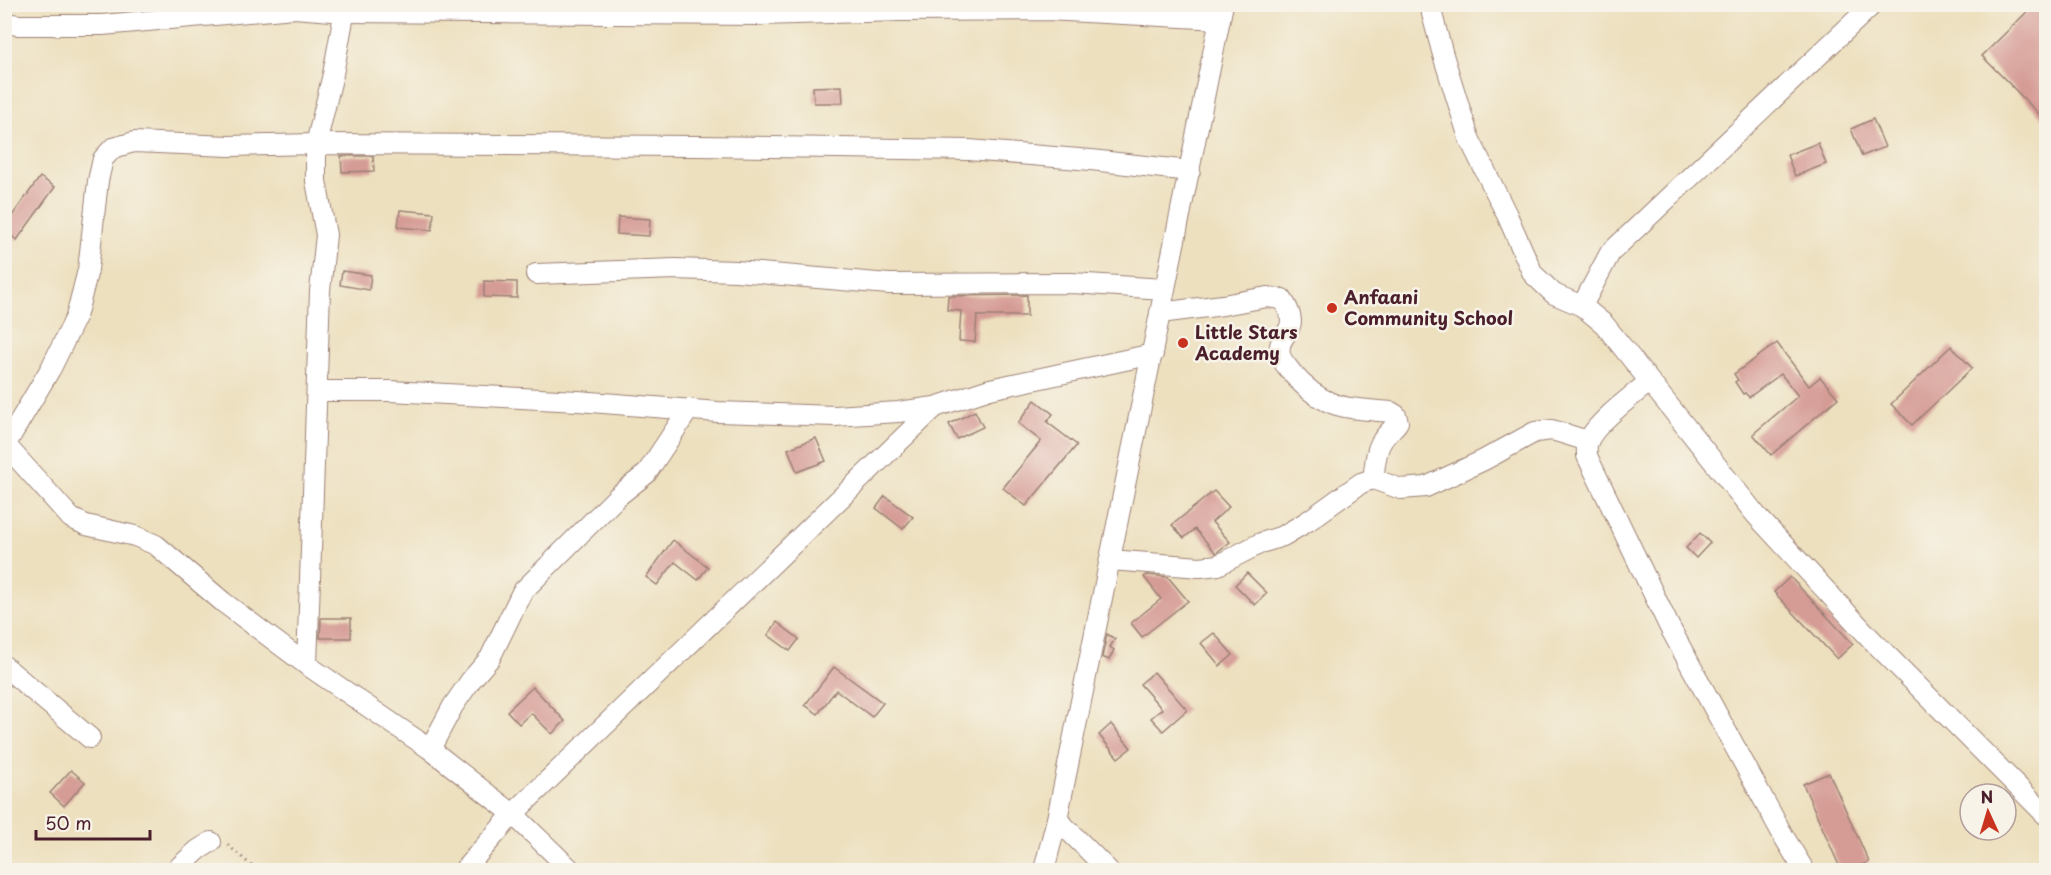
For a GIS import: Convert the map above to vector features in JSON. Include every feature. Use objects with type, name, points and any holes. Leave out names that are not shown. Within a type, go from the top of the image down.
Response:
[{"type":"street","points":[[1432,4],[1432,14],[1443,55],[1469,138],[1533,274],[1554,294],[1582,306],[1604,324],[1756,515],[1871,639],[2046,815]]},
{"type":"street","points":[[1582,306],[1610,253],[1874,4]]},
{"type":"street","points":[[4,23],[102,25],[294,8],[761,15],[1047,10],[1221,12],[1057,819],[1044,870]]},
{"type":"street","points":[[307,665],[320,291],[326,235],[316,181],[316,144],[333,74],[345,8]]},
{"type":"street","points":[[572,870],[513,814],[430,749],[307,665],[223,602],[156,544],[135,536],[86,525],[71,518],[5,443],[51,368],[76,317],[88,270],[98,181],[103,159],[113,148],[134,142],[229,146],[316,144],[698,146],[969,150],[1190,171]]},
{"type":"street","points":[[536,274],[675,268],[889,284],[1072,284],[1164,289]]},
{"type":"street","points":[[1160,313],[1267,297],[1282,299],[1290,311],[1292,324],[1280,346],[1282,362],[1306,389],[1322,400],[1347,408],[1391,412],[1396,415],[1398,422],[1379,448],[1373,479]]},
{"type":"street","points":[[316,391],[390,391],[836,416],[935,407],[990,388],[1152,354]]},
{"type":"street","points":[[1648,382],[1609,415],[1588,441],[1587,456],[1669,626],[1804,870]]},
{"type":"street","points":[[464,870],[513,814],[935,407]]},
{"type":"street","points":[[430,749],[453,706],[490,658],[522,592],[618,496],[646,474],[689,409]]},
{"type":"street","points":[[1110,560],[1200,567],[1218,565],[1261,543],[1282,536],[1308,521],[1361,483],[1373,479],[1401,489],[1426,487],[1484,460],[1535,432],[1552,430],[1588,441]]},
{"type":"street","points":[[4,666],[90,738]]},
{"type":"street","points":[[1057,819],[1108,870]]},
{"type":"street","points":[[176,870],[198,850],[211,842]]},
{"type":"path","points":[[211,842],[227,844],[256,870]]},
{"type":"building","points":[[2035,4],[2046,4],[2046,121],[1982,56]]},
{"type":"building","points":[[842,86],[843,103],[814,103],[813,87]]},
{"type":"building","points":[[1873,119],[1885,147],[1862,156],[1851,129]]},
{"type":"building","points":[[1818,143],[1826,164],[1795,176],[1787,155]]},
{"type":"building","points":[[341,156],[373,156],[374,171],[342,172]]},
{"type":"building","points":[[40,177],[55,187],[17,240],[4,231],[4,227]]},
{"type":"building","points":[[400,210],[434,213],[432,230],[398,227]]},
{"type":"building","points":[[618,217],[650,219],[649,236],[617,234]]},
{"type":"building","points":[[342,271],[371,275],[369,290],[340,285]]},
{"type":"building","points":[[484,281],[517,282],[517,298],[484,297]]},
{"type":"building","points":[[1027,295],[1027,316],[977,316],[975,342],[959,341],[961,311],[947,310],[948,296]]},
{"type":"building","points":[[1777,343],[1809,386],[1820,377],[1838,398],[1771,455],[1753,434],[1798,396],[1781,374],[1749,397],[1743,394],[1735,382],[1738,380],[1734,374]]},
{"type":"building","points":[[1951,346],[1972,368],[1912,425],[1891,404]]},
{"type":"building","points":[[1035,400],[1053,414],[1047,422],[1077,445],[1026,506],[1003,488],[1041,441],[1018,423]]},
{"type":"building","points":[[975,411],[983,427],[957,439],[949,424]]},
{"type":"building","points":[[816,438],[826,461],[797,472],[788,449]]},
{"type":"building","points":[[1214,491],[1229,507],[1212,522],[1230,542],[1216,553],[1195,529],[1184,538],[1172,525]]},
{"type":"building","points":[[885,496],[913,517],[903,529],[876,508]]},
{"type":"building","points":[[1700,533],[1710,543],[1696,558],[1686,548]]},
{"type":"building","points":[[673,540],[708,567],[698,580],[675,562],[657,585],[646,577]]},
{"type":"building","points":[[1247,573],[1267,593],[1255,605],[1235,585]]},
{"type":"building","points":[[1147,575],[1168,577],[1188,601],[1142,637],[1131,623],[1161,599],[1144,577]]},
{"type":"building","points":[[1790,577],[1853,644],[1837,659],[1774,592]]},
{"type":"building","points":[[321,618],[351,618],[351,638],[320,638]]},
{"type":"building","points":[[777,622],[799,639],[790,651],[768,635]]},
{"type":"building","points":[[1214,633],[1233,655],[1220,666],[1201,643]]},
{"type":"building","points":[[1107,634],[1115,639],[1110,647],[1114,650],[1109,660],[1102,657]]},
{"type":"building","points":[[834,667],[883,703],[872,717],[836,690],[818,714],[805,705]]},
{"type":"building","points":[[1154,672],[1187,710],[1163,731],[1151,718],[1162,709],[1140,684]]},
{"type":"building","points":[[533,687],[565,721],[552,734],[531,713],[519,724],[507,711]]},
{"type":"building","points":[[1111,724],[1131,748],[1118,758],[1099,735]]},
{"type":"building","points":[[71,770],[85,782],[64,806],[50,793]]},
{"type":"building","points":[[1829,773],[1869,862],[1850,870],[1841,870],[1803,784]]},
{"type":"place","name":"Anfaani Community School","points":[[1332,308]]},
{"type":"place","name":"Little Stars Academy","points":[[1183,343]]}]
